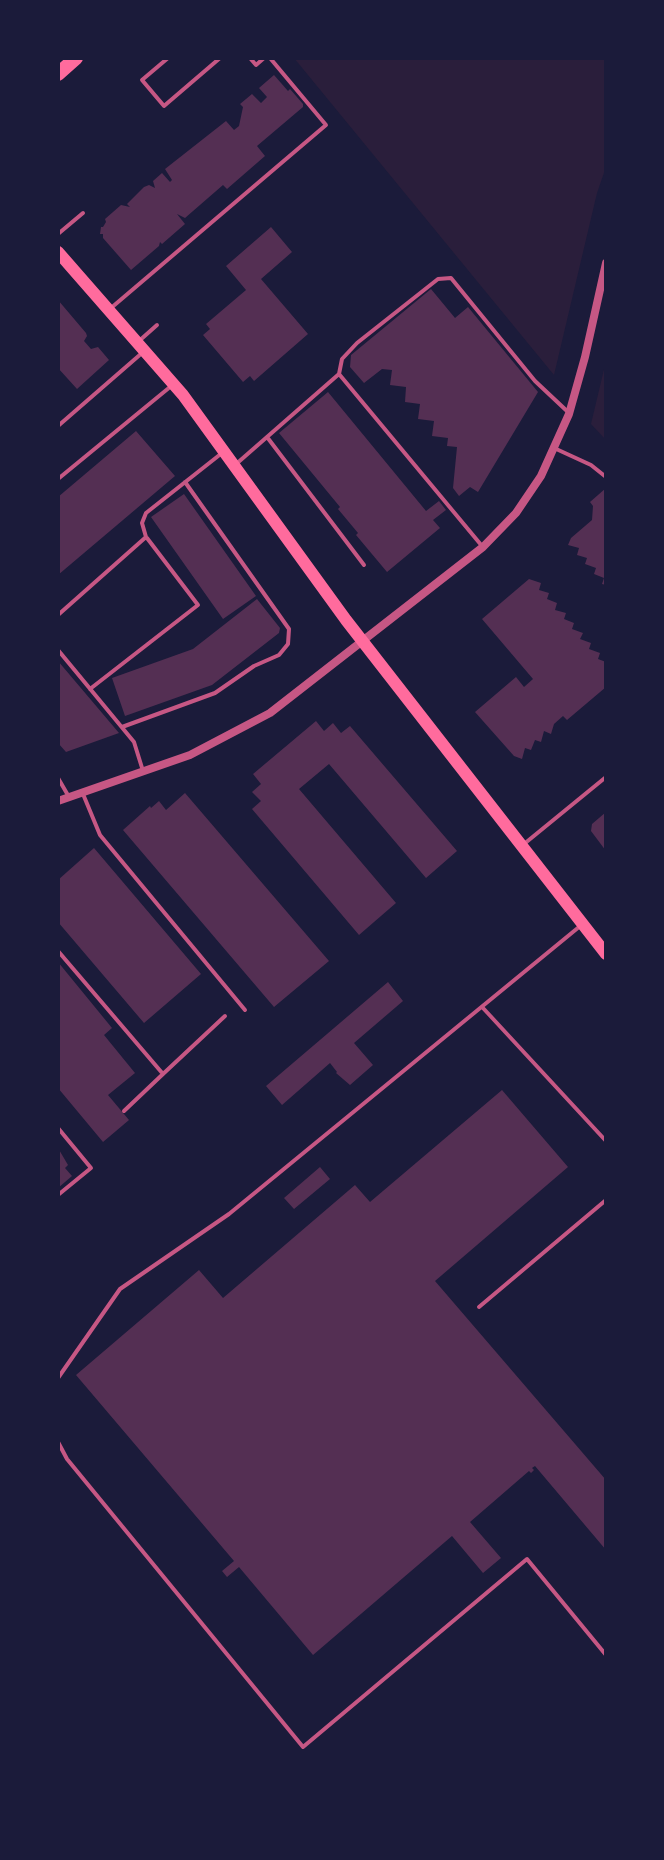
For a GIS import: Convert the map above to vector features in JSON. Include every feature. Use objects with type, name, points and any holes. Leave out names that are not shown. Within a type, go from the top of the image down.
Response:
[{"type":"main road","points":[[58,74],[76,58]]},
{"type":"main road","points":[[58,252],[174,384],[361,640],[606,954]]},
{"type":"street","points":[[58,801],[211,746],[270,713],[483,547],[516,513],[541,476],[569,414],[606,263]]},
{"type":"lane","points":[[168,58],[142,80],[164,106],[220,58]]},
{"type":"lane","points":[[108,310],[326,125],[267,58],[256,65],[250,58]]},
{"type":"lane","points":[[58,234],[83,213]]},
{"type":"lane","points":[[235,465],[339,374],[342,359],[357,343],[438,279],[451,278],[535,381],[569,414]]},
{"type":"lane","points":[[58,426],[140,347],[157,325]]},
{"type":"lane","points":[[339,374],[483,547]]},
{"type":"lane","points":[[58,479],[174,384]]},
{"type":"lane","points":[[267,437],[364,565]]},
{"type":"lane","points":[[554,448],[591,465],[606,477]]},
{"type":"lane","points":[[90,689],[198,605],[146,537],[142,523],[146,513],[224,451]]},
{"type":"lane","points":[[122,727],[215,693],[254,666],[279,655],[288,644],[289,629],[185,482]]},
{"type":"lane","points":[[58,615],[146,537]]},
{"type":"lane","points":[[58,650],[134,742],[143,771]]},
{"type":"lane","points":[[521,846],[606,777]]},
{"type":"lane","points":[[58,778],[70,798]]},
{"type":"lane","points":[[82,792],[100,835],[245,1010]]},
{"type":"lane","points":[[58,1378],[120,1289],[229,1214],[583,924]]},
{"type":"lane","points":[[58,951],[163,1074]]},
{"type":"lane","points":[[482,1007],[606,1141]]},
{"type":"lane","points":[[124,1111],[225,1016]]},
{"type":"lane","points":[[58,1128],[91,1168],[58,1195]]},
{"type":"lane","points":[[479,1307],[606,1200]]},
{"type":"lane","points":[[58,1442],[77,1471],[303,1747],[527,1559],[606,1655]]},
{"type":"shaded area","points":[[294,58],[606,58],[606,167],[597,193],[554,375]]},
{"type":"shaded area","points":[[606,361],[606,440],[591,424]]},
{"type":"building","points":[[274,75],[288,91],[290,89],[303,107],[257,146],[265,156],[227,189],[223,185],[185,218],[177,214],[185,224],[162,244],[160,242],[131,270],[100,234],[105,219],[121,205],[130,207],[127,204],[144,187],[149,185],[155,188],[153,181],[162,173],[170,182],[172,180],[165,169],[226,121],[234,130],[239,126],[243,107],[240,104],[252,94],[261,103],[267,97],[259,88]]},
{"type":"building","points":[[271,227],[292,252],[261,279],[308,334],[254,381],[250,376],[243,382],[203,335],[210,329],[206,324],[246,290],[226,266]]},
{"type":"building","points":[[431,289],[455,318],[468,307],[538,392],[478,492],[470,487],[459,496],[453,488],[457,447],[447,446],[448,438],[432,436],[434,421],[418,419],[420,404],[405,402],[406,387],[390,385],[392,370],[382,369],[364,383],[350,367],[351,355]]},
{"type":"building","points":[[58,300],[86,333],[84,341],[91,349],[98,347],[109,360],[77,389],[58,368]]},
{"type":"building","points":[[328,392],[426,511],[439,501],[446,510],[433,520],[440,528],[387,572],[356,535],[358,533],[338,509],[340,507],[279,433]]},
{"type":"building","points":[[136,431],[175,476],[58,575],[58,497]]},
{"type":"building","points":[[606,488],[606,585],[602,584],[604,578],[594,574],[596,568],[585,564],[587,558],[577,555],[579,548],[568,545],[571,538],[592,520],[593,506],[590,502]]},
{"type":"building","points":[[184,494],[256,596],[223,619],[151,517]]},
{"type":"building","points":[[529,579],[541,583],[539,590],[549,593],[547,599],[557,603],[555,610],[566,613],[564,619],[574,623],[572,629],[583,633],[580,639],[591,643],[589,649],[600,653],[598,659],[606,662],[606,687],[567,720],[563,716],[554,724],[551,734],[544,731],[541,742],[535,740],[531,750],[525,748],[522,759],[514,756],[475,712],[516,677],[524,687],[533,679],[482,619]]},
{"type":"building","points":[[257,599],[280,628],[279,633],[212,685],[125,716],[112,678],[193,649]]},
{"type":"building","points":[[58,661],[119,733],[66,752],[58,743]]},
{"type":"building","points":[[316,721],[324,731],[333,723],[341,733],[350,726],[457,851],[426,878],[329,764],[299,789],[396,903],[359,935],[252,809],[261,801],[252,792],[261,784],[253,774]]},
{"type":"building","points":[[185,793],[329,961],[274,1007],[123,830],[150,806],[159,801],[166,810]]},
{"type":"building","points":[[606,812],[606,851],[591,831],[592,824]]},
{"type":"building","points":[[94,848],[201,974],[144,1023],[58,922],[58,880]]},
{"type":"building","points":[[58,962],[112,1028],[104,1035],[135,1073],[108,1095],[129,1120],[103,1142],[58,1088]]},
{"type":"building","points":[[388,982],[403,1001],[354,1043],[373,1065],[350,1085],[330,1063],[282,1105],[266,1086]]},
{"type":"building","points":[[502,1090],[568,1167],[435,1281],[606,1480],[606,1550],[535,1466],[531,1473],[529,1471],[470,1522],[501,1558],[483,1573],[452,1536],[313,1655],[239,1567],[227,1577],[222,1571],[234,1561],[76,1375],[199,1270],[223,1298],[355,1185],[370,1202]]},
{"type":"building","points":[[58,1148],[68,1165],[65,1168],[72,1176],[58,1188]]},
{"type":"building","points":[[320,1167],[330,1179],[294,1209],[284,1198]]}]
